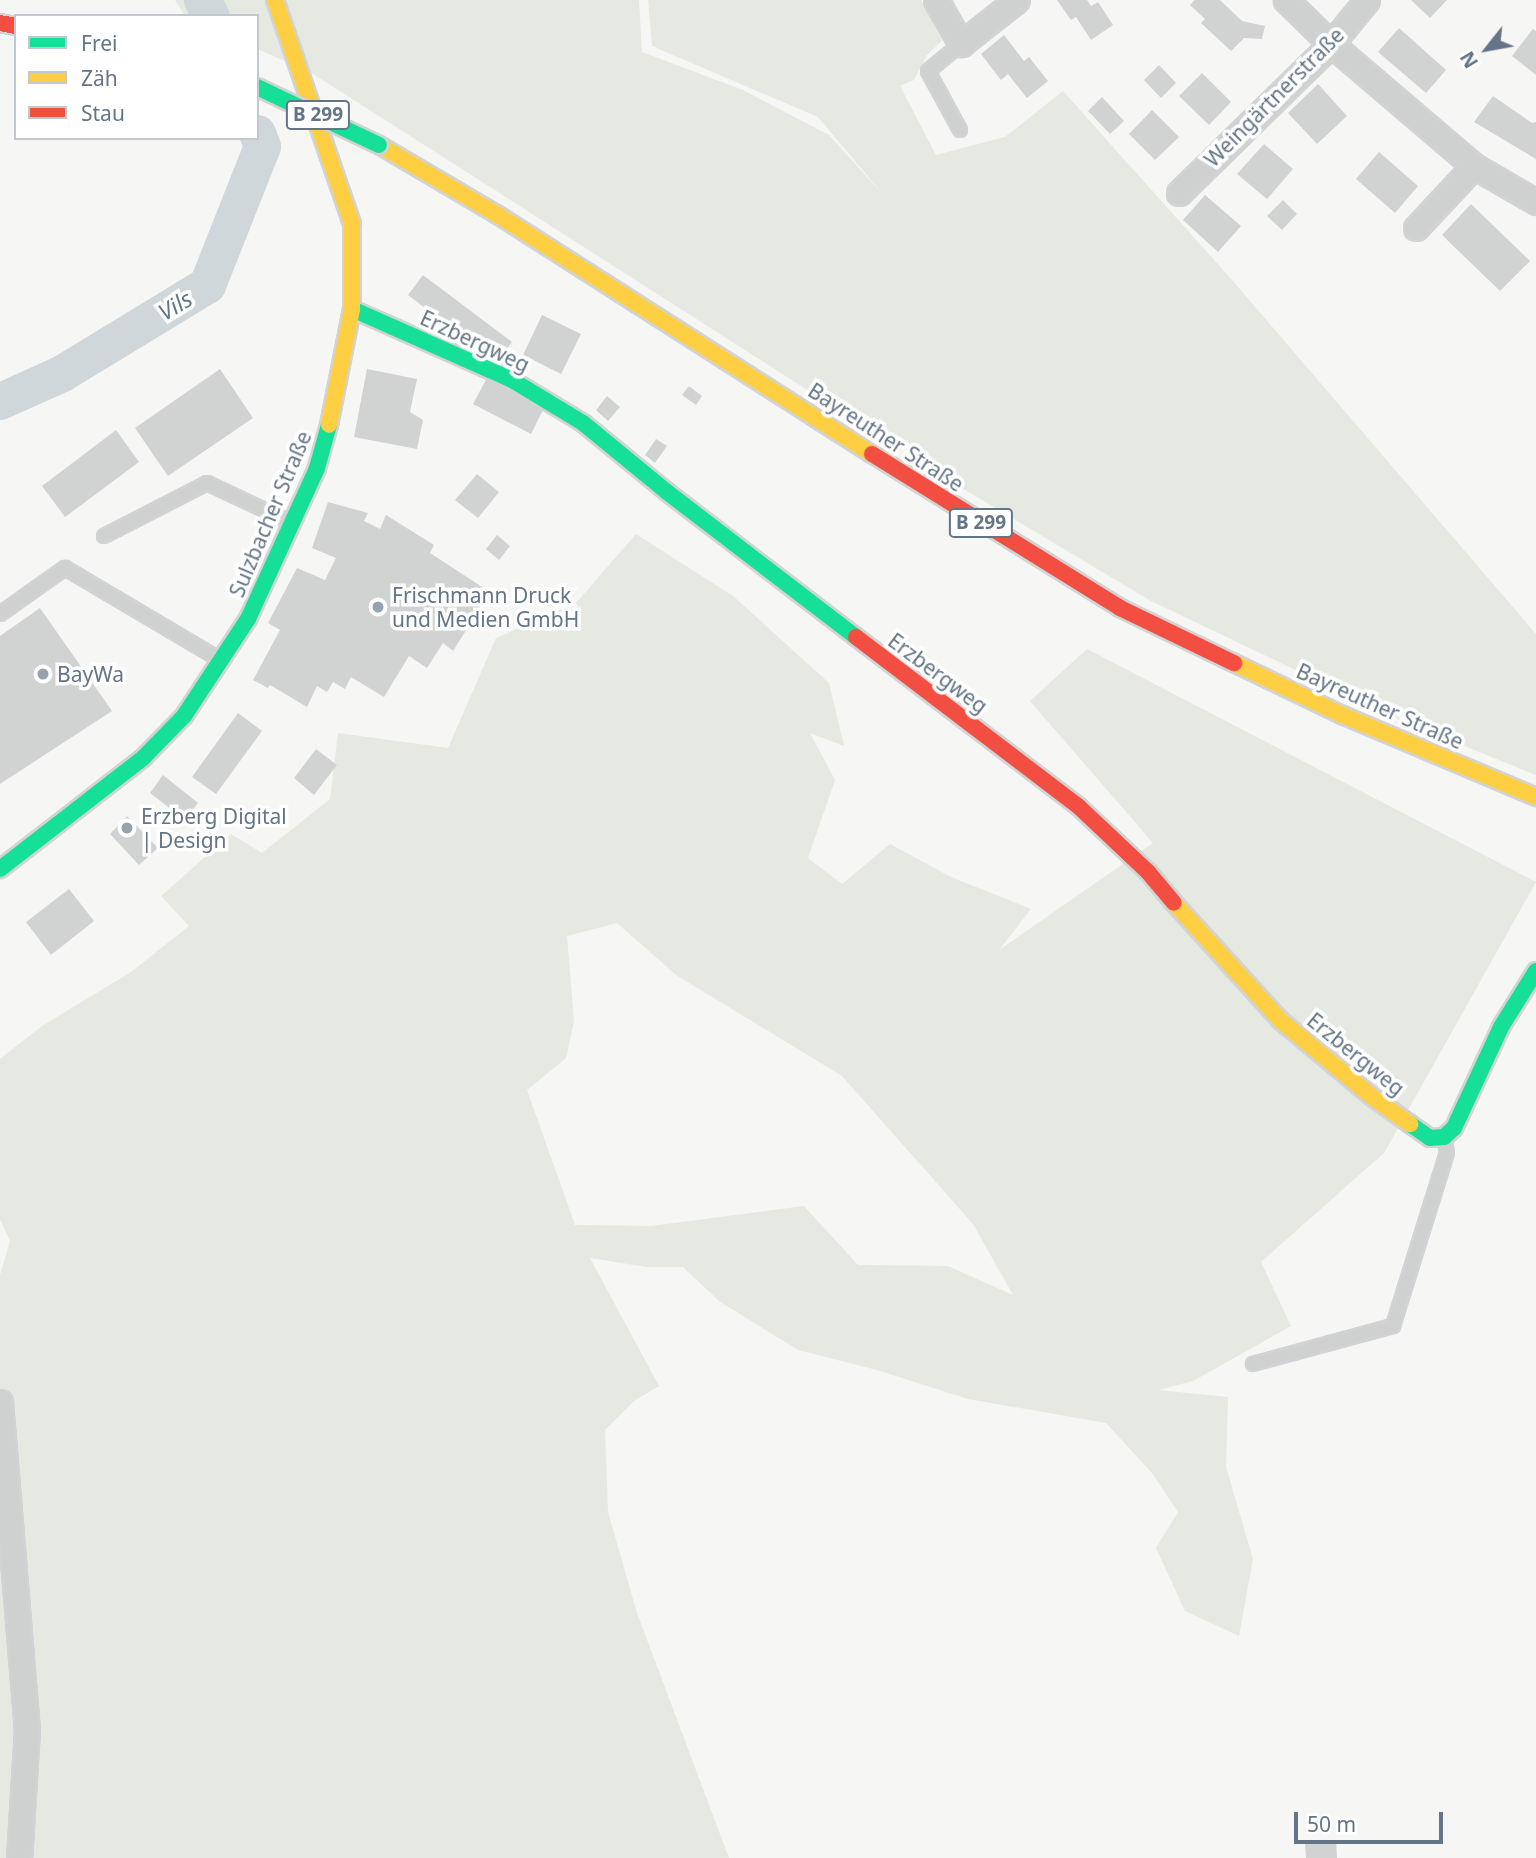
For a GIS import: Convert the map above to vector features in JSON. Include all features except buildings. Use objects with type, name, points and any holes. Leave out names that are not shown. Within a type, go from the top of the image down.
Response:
[{"type":"main road","name":"Sulzbacher Straße","points":[[1,867],[143,758],[184,716],[248,620],[317,468],[334,410],[352,309],[352,223],[275,0]]},
{"type":"main road","name":"Bayreuther Straße","points":[[259,88],[379,145],[457,191],[1119,608],[1342,715],[1536,797]]},
{"type":"main road","name":"Erzbergweg","points":[[352,309],[512,380],[583,423],[667,492],[1078,806],[1148,872],[1220,957],[1280,1020],[1372,1097],[1430,1138],[1444,1137]]},
{"type":"main road","points":[[1444,1137],[1454,1128],[1501,1027],[1536,971]]},
{"type":"street","points":[[936,0],[961,44],[1017,0]]},
{"type":"street","points":[[1286,0],[1331,44],[1474,166],[1536,202]]},
{"type":"street","name":"Weingärtnerstraße","points":[[1179,193],[1331,44],[1367,0]]},
{"type":"street","points":[[1416,228],[1474,166]]},
{"type":"street","points":[[0,1402],[27,1729],[19,1858]]},
{"type":"lane","points":[[960,130],[928,71],[961,44]]},
{"type":"lane","points":[[104,536],[207,483],[293,523]]},
{"type":"lane","points":[[0,614],[65,568],[223,661]]},
{"type":"lane","points":[[1253,1364],[1394,1326],[1447,1153],[1444,1137]]},
{"type":"shaded area","points":[[175,0],[639,0],[642,52],[743,90],[829,135],[886,198],[818,117],[652,46],[648,0],[921,0],[942,41],[927,55],[914,80],[900,86],[936,155],[1005,137],[1063,91],[1232,280],[1536,634],[1536,775],[1400,720],[1151,601],[942,476],[310,72],[259,50],[259,14],[184,14]]},
{"type":"shaded area","points":[[636,534],[733,596],[829,683],[844,746],[810,733],[835,780],[808,858],[842,884],[890,844],[951,877],[1031,909],[999,950],[1153,843],[1030,701],[1087,649],[1536,882],[1384,1153],[1261,1262],[1291,1326],[1193,1381],[1158,1390],[1228,1397],[1226,1467],[1253,1559],[1239,1636],[1185,1611],[1156,1548],[1178,1512],[1152,1473],[1106,1423],[968,1399],[877,1370],[798,1350],[719,1301],[683,1267],[647,1267],[590,1258],[659,1386],[634,1401],[605,1430],[608,1512],[637,1613],[729,1858],[0,1858],[0,1275],[10,1241],[0,1219],[0,1059],[42,1026],[131,972],[189,926],[161,896],[231,834],[262,853],[330,799],[338,733],[448,748],[496,638],[576,603]],"holes":[[[617,923],[676,975],[842,1076],[973,1224],[1013,1295],[948,1266],[858,1265],[804,1206],[651,1226],[575,1225],[527,1090],[566,1058],[574,1021],[567,936]]]},
{"type":"waterway","name":"Vils","points":[[202,0],[210,14]]},
{"type":"waterway","name":"Vils","points":[[0,401],[62,373],[207,285],[262,146],[259,138]]},
{"type":"traffic: fast","points":[[259,88],[379,145]]},
{"type":"traffic: fast","points":[[352,309],[512,380],[583,423],[667,492],[856,637]]},
{"type":"traffic: fast","points":[[0,869],[143,758],[184,716],[248,619],[317,468],[329,425]]},
{"type":"traffic: fast","points":[[1410,1124],[1430,1138],[1444,1137],[1454,1128],[1501,1027],[1536,971]]},
{"type":"traffic: slow","points":[[275,0],[352,224],[352,309],[329,425]]},
{"type":"traffic: slow","points":[[379,145],[498,215],[872,454]]},
{"type":"traffic: slow","points":[[1234,663],[1342,715],[1536,797]]},
{"type":"traffic: slow","points":[[1174,903],[1280,1020],[1372,1097],[1410,1124]]},
{"type":"traffic: jam","points":[[0,23],[14,26]]},
{"type":"traffic: jam","points":[[872,454],[1120,608],[1234,663]]},
{"type":"traffic: jam","points":[[856,637],[1078,806],[1148,872],[1174,903]]},
{"type":"place","name":"Frischmann Druck und Medien GmbH","points":[[378,607]]},
{"type":"place","name":"BayWa","points":[[43,674]]},
{"type":"place","name":"Erzberg Digital | Design","points":[[127,828]]}]
